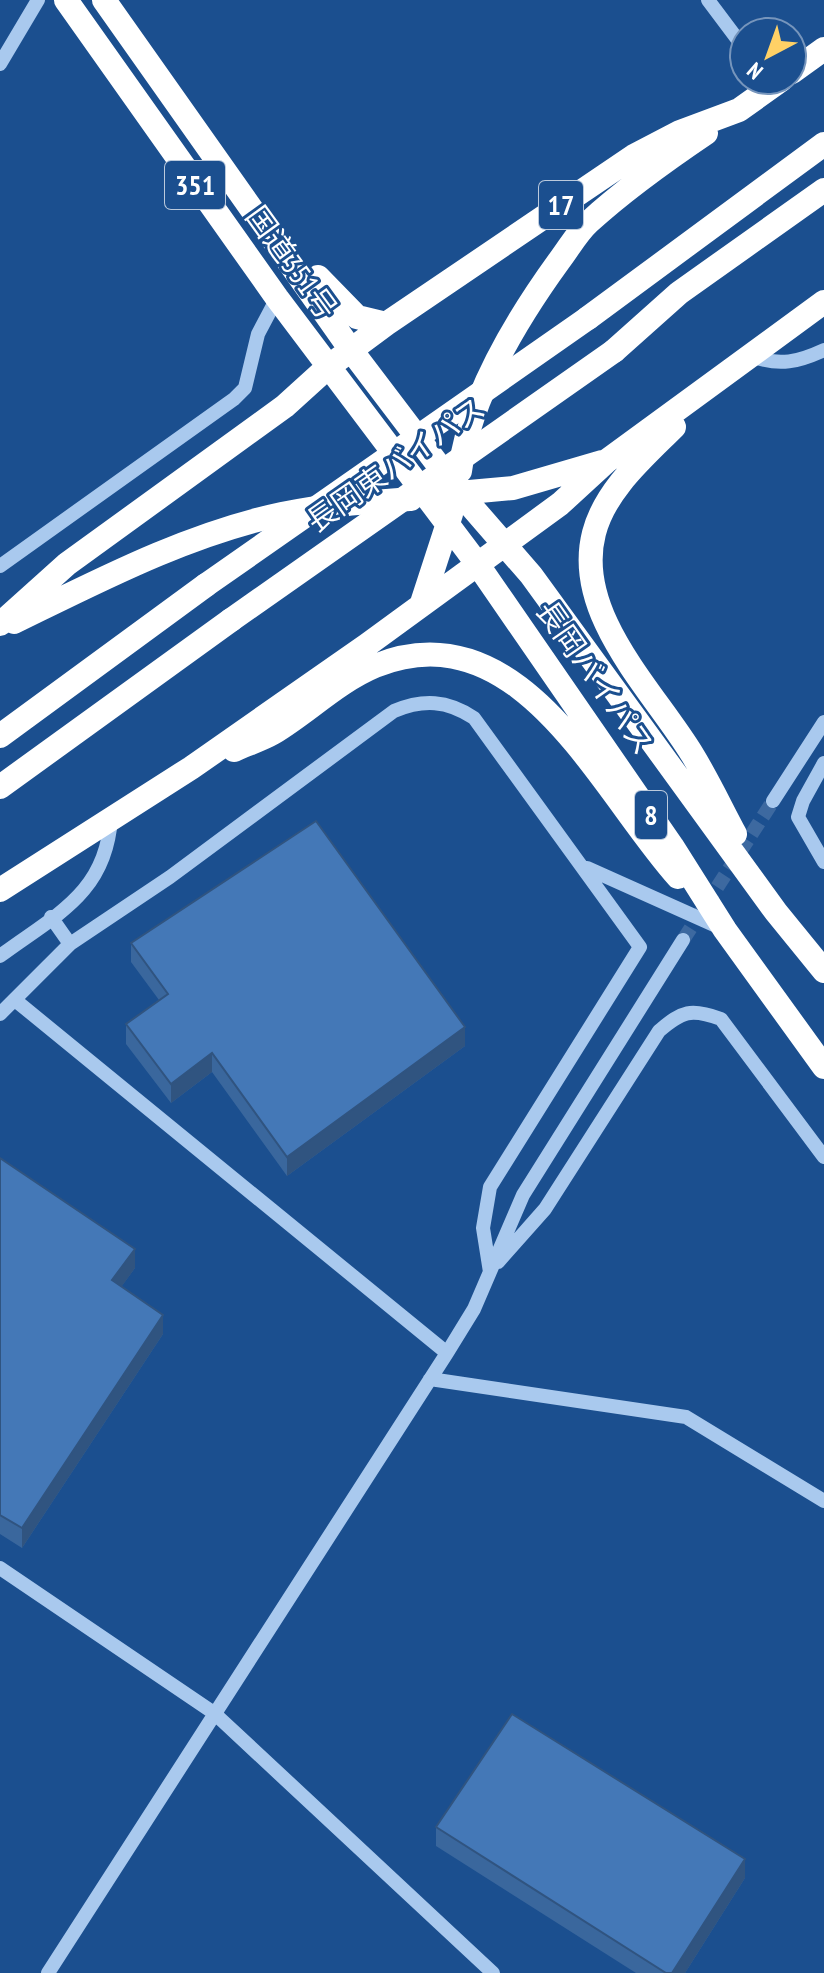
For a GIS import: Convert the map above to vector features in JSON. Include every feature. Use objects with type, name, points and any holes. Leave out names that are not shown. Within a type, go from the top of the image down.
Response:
[{"type":"highway","name":"国道351号","points":[[66,0],[328,367]]},
{"type":"highway","name":"国道351号","points":[[104,0],[351,350]]},
{"type":"highway","name":"17","points":[[351,350],[634,156],[680,132],[739,110],[759,96]]},
{"type":"highway","points":[[422,603],[458,491],[471,424],[511,332],[586,224],[650,172],[739,110]]},
{"type":"highway","points":[[192,125],[265,204],[330,294],[357,317],[386,324]]},
{"type":"highway","name":"長岡東バイパス","points":[[0,736],[206,585],[588,318],[824,144]]},
{"type":"highway","name":"長岡東バイパス","points":[[0,787],[231,620],[429,489],[614,351],[679,293],[824,190]]},
{"type":"highway","points":[[776,912],[692,754],[604,617],[589,556],[595,529],[609,499],[633,467],[686,415],[824,302]]},
{"type":"highway","points":[[0,626],[67,564],[285,406],[351,350]]},
{"type":"highway","name":"8","points":[[351,350],[458,491],[506,543]]},
{"type":"highway","points":[[0,890],[191,768],[560,504],[608,460],[754,357]]},
{"type":"highway","name":"8","points":[[328,367],[429,489],[448,525],[476,562]]},
{"type":"highway","points":[[0,626],[134,564],[267,519],[429,489],[513,488],[608,460]]},
{"type":"highway","name":"長岡バイパス","points":[[506,543],[776,912],[824,971]]},
{"type":"highway","name":"長岡バイパス","points":[[476,562],[672,846],[725,930],[824,1067]]},
{"type":"highway","points":[[191,768],[272,734],[328,693],[375,667],[432,653],[458,656],[517,684],[546,707],[655,851],[725,930]]},
{"type":"street","points":[[0,64],[38,0]]},
{"type":"street","points":[[708,0],[728,27]]},
{"type":"street","points":[[0,566],[234,399],[245,388],[258,334],[277,298]]},
{"type":"street","points":[[754,357],[789,364],[824,350]]},
{"type":"street","points":[[0,1014],[70,944],[170,877],[394,711],[417,702],[460,709],[474,718],[585,867],[640,947],[490,1187],[483,1228],[490,1272]]},
{"type":"street","points":[[773,801],[824,722]]},
{"type":"street","points":[[824,763],[803,801],[798,817],[824,862]]},
{"type":"street","points":[[0,956],[79,897],[97,876],[109,844],[111,818]]},
{"type":"street","points":[[585,867],[725,930]]},
{"type":"street","points":[[51,917],[70,944]]},
{"type":"street","points":[[48,1973],[447,1353],[474,1309],[523,1195],[683,940]]},
{"type":"street","points":[[15,1000],[447,1353]]},
{"type":"street","points":[[490,1272],[545,1209],[659,1031],[680,1014],[703,1012],[721,1019],[824,1157]]},
{"type":"street","points":[[430,1379],[686,1417],[824,1501]]},
{"type":"street","points":[[0,1568],[214,1713],[493,1973]]},
{"type":"building","points":[[316,821],[465,1027],[287,1157],[212,1053],[171,1084],[126,1024],[168,994],[131,943]]},
{"type":"building","points":[[0,1158],[135,1249],[112,1280],[163,1315],[22,1528],[0,1515]]},
{"type":"building","points":[[512,1714],[745,1859],[672,1973],[666,1973],[436,1827]]},
{"type":"tunnel","points":[[683,940],[773,801]]}]
